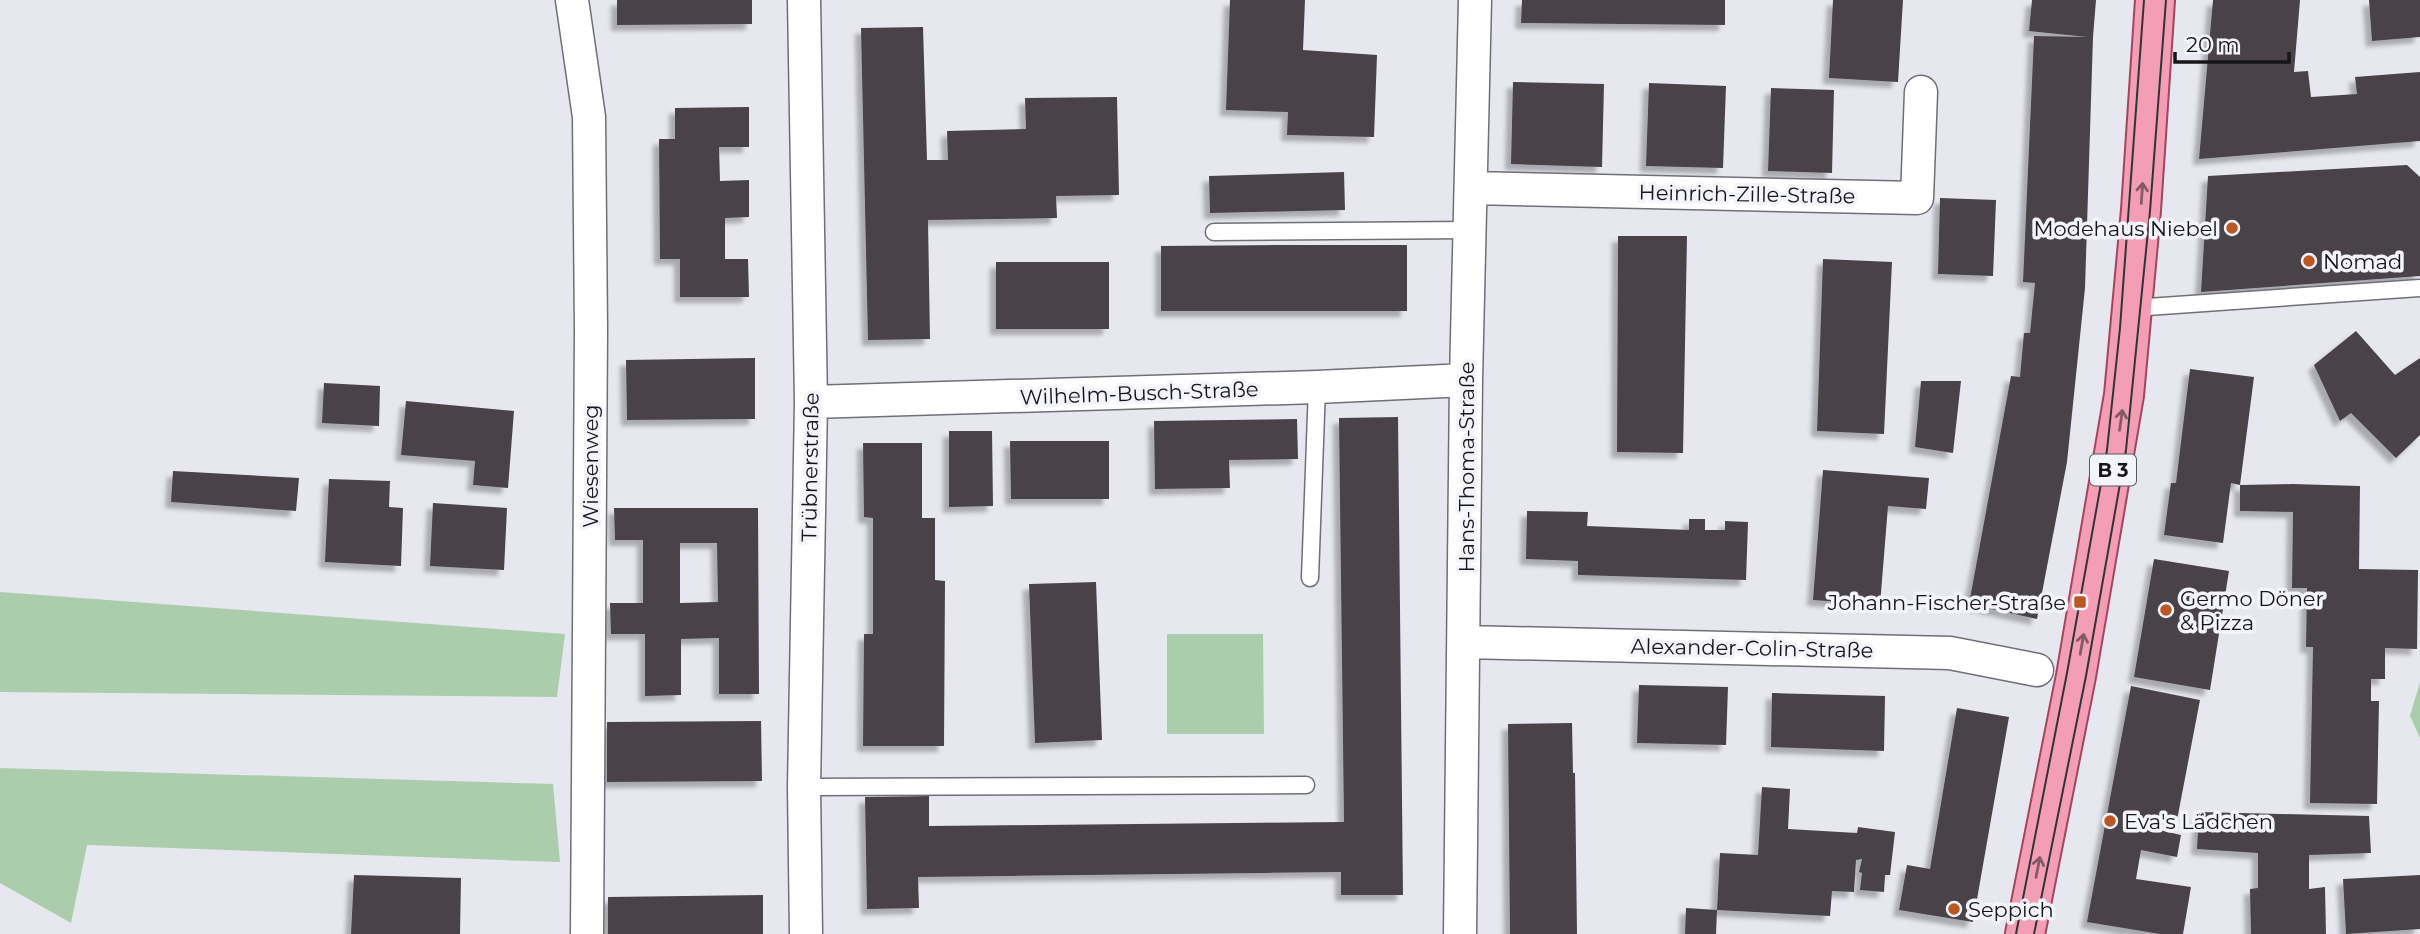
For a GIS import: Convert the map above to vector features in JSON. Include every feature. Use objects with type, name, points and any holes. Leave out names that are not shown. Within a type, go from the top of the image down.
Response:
[{"type":"main road","name":"B 3","points":[[2025,934],[2076,676],[2124,395],[2155,0]]},
{"type":"street","name":"Wiesenweg","points":[[572,0],[589,117],[591,330],[587,934]]},
{"type":"street","name":"Trübnerstraße","points":[[804,0],[811,402],[804,787],[806,934]]},
{"type":"street","name":"Hans-Thoma-Straße","points":[[1460,934],[1466,380],[1475,0]]},
{"type":"street","name":"Heinrich-Zille-Straße","points":[[1471,188],[1917,198],[1921,92]]},
{"type":"street","name":"Wilhelm-Busch-Straße","points":[[811,402],[1466,380]]},
{"type":"street","name":"Alexander-Colin-Straße","points":[[1465,642],[1950,653],[2037,670]]},
{"type":"lane","points":[[1213,232],[1470,230]]},
{"type":"lane","points":[[2132,308],[2420,288]]},
{"type":"lane","points":[[1310,578],[1317,387]]},
{"type":"lane","points":[[804,787],[1306,785]]},
{"type":"green space","points":[[0,592],[565,634],[557,697],[0,692]]},
{"type":"green space","points":[[1167,634],[1263,634],[1264,734],[1167,734]]},
{"type":"green space","points":[[2420,682],[2420,738],[2410,716]]},
{"type":"green space","points":[[0,768],[553,784],[560,862],[87,845],[71,923],[0,883]]},
{"type":"building","points":[[617,0],[752,0],[752,24],[617,25]]},
{"type":"building","points":[[1230,0],[1305,0],[1303,50],[1377,55],[1374,137],[1287,135],[1288,112],[1226,110]]},
{"type":"building","points":[[1522,0],[1725,0],[1725,25],[1521,23]]},
{"type":"building","points":[[1833,0],[1903,0],[1898,82],[1829,78]]},
{"type":"building","points":[[2032,0],[2096,0],[2085,288],[2067,462],[2037,619],[1969,604],[2011,376],[2020,377],[2024,333],[2030,333],[2035,283],[2023,282],[2034,36],[2087,37],[2029,31]]},
{"type":"building","points":[[2213,0],[2300,0],[2294,72],[2308,71],[2311,97],[2357,94],[2355,77],[2420,72],[2420,141],[2199,159]]},
{"type":"building","points":[[2369,0],[2420,0],[2420,37],[2372,41]]},
{"type":"building","points":[[923,27],[927,160],[948,160],[947,131],[1026,129],[1025,98],[1117,97],[1119,195],[1056,196],[1057,218],[928,220],[930,339],[868,340],[861,28]]},
{"type":"building","points":[[1513,82],[1604,84],[1602,167],[1511,164]]},
{"type":"building","points":[[1649,83],[1726,86],[1723,168],[1646,166]]},
{"type":"building","points":[[1771,88],[1834,90],[1832,173],[1768,171]]},
{"type":"building","points":[[749,107],[749,147],[719,147],[720,181],[749,180],[749,217],[725,218],[725,259],[748,259],[749,297],[680,297],[680,259],[660,259],[659,139],[675,139],[675,108]]},
{"type":"building","points":[[2407,165],[2420,177],[2420,276],[2201,292],[2208,176]]},
{"type":"building","points":[[1344,172],[1345,210],[1210,213],[1209,176]]},
{"type":"building","points":[[1940,198],[1996,200],[1993,276],[1938,274]]},
{"type":"building","points":[[1618,236],[1687,236],[1683,453],[1617,452]]},
{"type":"building","points":[[1407,245],[1407,311],[1161,311],[1161,246]]},
{"type":"building","points":[[1823,259],[1892,262],[1884,434],[1817,431]]},
{"type":"building","points":[[996,262],[1109,262],[1109,329],[996,329]]},
{"type":"building","points":[[2356,331],[2395,375],[2420,358],[2420,435],[2396,458],[2351,413],[2340,421],[2314,365]]},
{"type":"building","points":[[755,358],[755,419],[627,420],[626,360]]},
{"type":"building","points":[[2190,369],[2254,377],[2240,485],[2231,483],[2223,543],[2164,535],[2171,483],[2176,483]]},
{"type":"building","points":[[1921,381],[1961,381],[1953,453],[1915,447]]},
{"type":"building","points":[[324,383],[380,386],[379,426],[322,423]]},
{"type":"building","points":[[406,401],[514,411],[508,488],[473,485],[475,461],[401,455]]},
{"type":"building","points":[[1398,417],[1403,895],[1341,895],[1341,872],[918,877],[919,908],[867,909],[865,797],[929,796],[929,826],[1344,822],[1339,418]]},
{"type":"building","points":[[1297,419],[1298,459],[1229,460],[1230,488],[1155,489],[1154,421]]},
{"type":"building","points":[[949,431],[992,431],[993,506],[949,507]]},
{"type":"building","points":[[1010,441],[1109,441],[1109,499],[1011,499]]},
{"type":"building","points":[[863,443],[922,443],[922,518],[935,518],[935,580],[945,581],[944,746],[863,746],[864,634],[873,634],[873,518],[864,517]]},
{"type":"building","points":[[1823,470],[1929,478],[1926,509],[1888,506],[1880,605],[1813,600]]},
{"type":"building","points":[[173,471],[299,478],[296,511],[171,502]]},
{"type":"building","points":[[329,479],[390,481],[389,507],[403,508],[401,566],[325,562]]},
{"type":"building","points":[[2240,485],[2360,486],[2359,569],[2418,570],[2417,649],[2385,648],[2385,679],[2371,679],[2371,701],[2379,701],[2377,804],[2310,803],[2313,647],[2306,647],[2307,588],[2292,588],[2293,512],[2240,511]]},
{"type":"building","points":[[433,503],[507,508],[504,570],[430,566]]},
{"type":"building","points":[[614,508],[758,508],[759,694],[719,694],[719,638],[681,639],[681,695],[645,696],[645,634],[611,634],[610,603],[643,603],[643,540],[615,540]],"holes":[[[680,543],[717,543],[718,602],[680,603]]]},
{"type":"building","points":[[1527,511],[1588,512],[1587,526],[1689,530],[1689,519],[1705,519],[1705,530],[1725,530],[1725,521],[1748,522],[1746,580],[1578,575],[1578,561],[1526,559]]},
{"type":"building","points":[[2154,559],[2229,571],[2210,690],[2134,677]]},
{"type":"building","points":[[1096,582],[1102,740],[1035,743],[1029,584]]},
{"type":"building","points":[[1639,685],[1728,687],[1726,745],[1637,743]]},
{"type":"building","points":[[2131,686],[2200,700],[2177,820],[2161,817],[2159,830],[2181,835],[2177,857],[2141,850],[2136,879],[2191,887],[2183,934],[2160,934],[2087,922]]},
{"type":"building","points":[[1772,693],[1885,696],[1884,751],[1771,747]]},
{"type":"building","points":[[1957,708],[2009,717],[1973,922],[1899,910],[1907,865],[1930,869]]},
{"type":"building","points":[[761,721],[762,781],[607,782],[607,722]]},
{"type":"building","points":[[1572,723],[1577,934],[1510,934],[1508,724]]},
{"type":"building","points":[[1762,787],[1790,789],[1788,829],[1857,833],[1858,827],[1895,832],[1890,875],[1885,875],[1884,892],[1860,890],[1862,873],[1859,872],[1862,859],[1856,860],[1854,892],[1832,891],[1830,916],[1717,910],[1720,853],[1758,855]]},
{"type":"building","points":[[2199,812],[2369,816],[2371,853],[2309,855],[2309,889],[2325,887],[2326,934],[2251,934],[2250,889],[2258,888],[2258,853],[2197,849]]},
{"type":"building","points":[[354,875],[461,878],[460,934],[351,934]]},
{"type":"building","points":[[2420,875],[2420,929],[2346,934],[2343,879]]},
{"type":"building","points":[[763,895],[763,934],[608,934],[608,897]]},
{"type":"building","points":[[1686,908],[1717,910],[1716,934],[1685,934]]},
{"type":"tram line","points":[[2016,934],[2107,450],[2120,328],[2144,0]]},
{"type":"tram line","points":[[2034,934],[2086,676],[2126,450],[2150,211],[2166,0]]},
{"type":"place","name":"Modehaus Niebel","points":[[2232,228]]},
{"type":"place","name":"Nomad","points":[[2309,261]]},
{"type":"place","name":"Johann-Fischer-Straße","points":[[2080,602]]},
{"type":"place","name":"Germo Döner & Pizza","points":[[2166,610]]},
{"type":"place","name":"Eva's Lädchen","points":[[2110,821]]},
{"type":"place","name":"Seppich","points":[[1954,909]]}]
